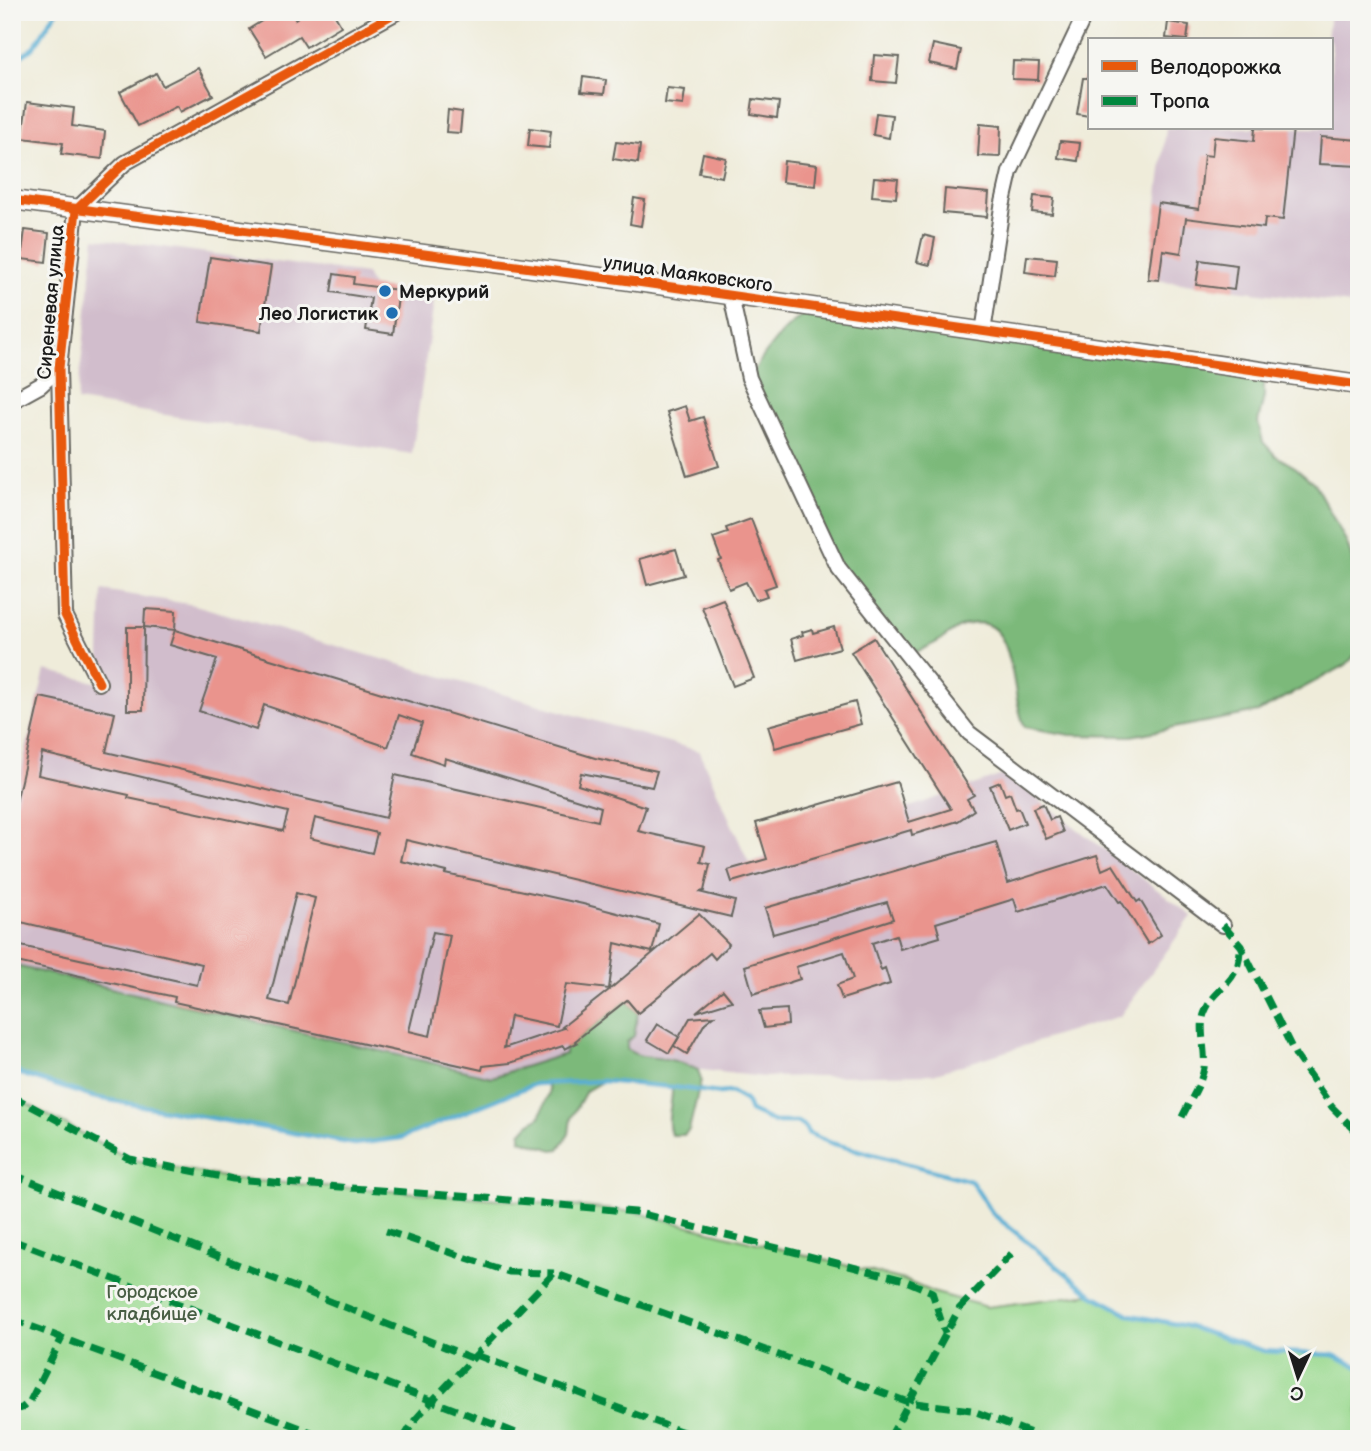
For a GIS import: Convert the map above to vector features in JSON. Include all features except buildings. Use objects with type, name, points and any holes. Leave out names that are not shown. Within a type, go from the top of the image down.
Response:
[{"type":"street","name":"Сиреневая улица","points":[[99,683],[65,615],[60,368],[76,210],[125,163],[397,12]]},
{"type":"street","points":[[983,332],[1010,172],[1086,12]]},
{"type":"street","name":"улица Маяковского","points":[[12,200],[731,296],[1359,385]]},
{"type":"street","points":[[731,296],[749,378],[838,568],[969,733],[1223,925]]},
{"type":"street","points":[[12,401],[41,385],[60,368]]},
{"type":"shaded area","points":[[1330,12],[1359,12],[1359,310],[1350,309],[1350,304],[1148,279],[1166,130],[1332,130],[1332,38],[1327,38]]},
{"type":"shaded area","points":[[95,238],[366,274],[372,286],[435,295],[412,454],[77,401]]},
{"type":"shaded area","points":[[102,590],[195,605],[699,751],[749,863],[1005,774],[1192,916],[1120,1016],[933,1074],[764,1077],[576,1056],[492,1077],[12,965],[12,808],[45,670],[99,683]]},
{"type":"green space","points":[[811,308],[1264,372],[1264,397],[1258,422],[1263,442],[1276,456],[1314,483],[1346,541],[1359,579],[1359,651],[1346,665],[1258,712],[1131,736],[1070,735],[1025,727],[1009,656],[993,628],[979,623],[960,627],[908,656],[838,568],[749,378],[776,340]]},
{"type":"green space","points":[[12,965],[492,1077],[565,1054],[565,1049],[576,1043],[575,1041],[627,1000],[638,1013],[634,1036],[627,1042],[627,1049],[641,1056],[671,1060],[698,1070],[701,1080],[689,1130],[684,1135],[671,1135],[669,1129],[672,1087],[603,1081],[586,1091],[571,1118],[569,1134],[559,1149],[553,1150],[521,1140],[521,1133],[540,1117],[549,1092],[547,1083],[535,1084],[401,1138],[355,1144],[93,1097],[21,1074],[12,1067]]},
{"type":"green space","name":"Городское кладбище","points":[[12,1096],[130,1159],[233,1179],[635,1212],[904,1280],[932,1292],[987,1307],[1091,1294],[1130,1315],[1186,1326],[1264,1351],[1333,1355],[1359,1367],[1359,1439],[12,1439]]},
{"type":"waterway","points":[[12,60],[34,46],[57,12]]},
{"type":"waterway","points":[[12,1067],[21,1074],[93,1097],[355,1144],[401,1138],[535,1084],[603,1081],[731,1092],[746,1101],[750,1111],[774,1122],[797,1122],[805,1127],[808,1133],[831,1143],[971,1181],[993,1214],[1091,1294],[1130,1315],[1186,1326],[1264,1351],[1333,1355],[1359,1367]]},
{"type":"marked path","points":[[1223,925],[1241,946],[1296,1056],[1332,1107],[1359,1134]]},
{"type":"marked path","points":[[1182,1117],[1198,1087],[1204,1068],[1204,1014],[1214,997],[1231,979],[1239,962],[1240,950]]},
{"type":"marked path","points":[[12,1096],[130,1159],[233,1179],[635,1212],[904,1280],[932,1292],[945,1333]]},
{"type":"marked path","points":[[12,1174],[472,1358]]},
{"type":"marked path","points":[[386,1231],[509,1272],[554,1273]]},
{"type":"marked path","points":[[12,1240],[532,1439]]},
{"type":"marked path","points":[[889,1439],[959,1309],[1012,1253]]},
{"type":"marked path","points":[[403,1439],[414,1421],[432,1401],[554,1273],[908,1402],[971,1410],[1047,1439]]},
{"type":"marked path","points":[[12,1319],[330,1439]]},
{"type":"marked path","points":[[12,1410],[22,1408],[30,1401],[62,1338]]},
{"type":"marked path","points":[[476,1355],[702,1439]]},
{"type":"cycle path","points":[[99,683],[65,615],[59,368],[76,210],[125,163],[397,12]]},
{"type":"cycle path","points":[[12,200],[623,280],[1359,385]]},
{"type":"place","name":"Меркурий","points":[[385,291]]},
{"type":"place","name":"Лео Логистик","points":[[392,313]]}]
